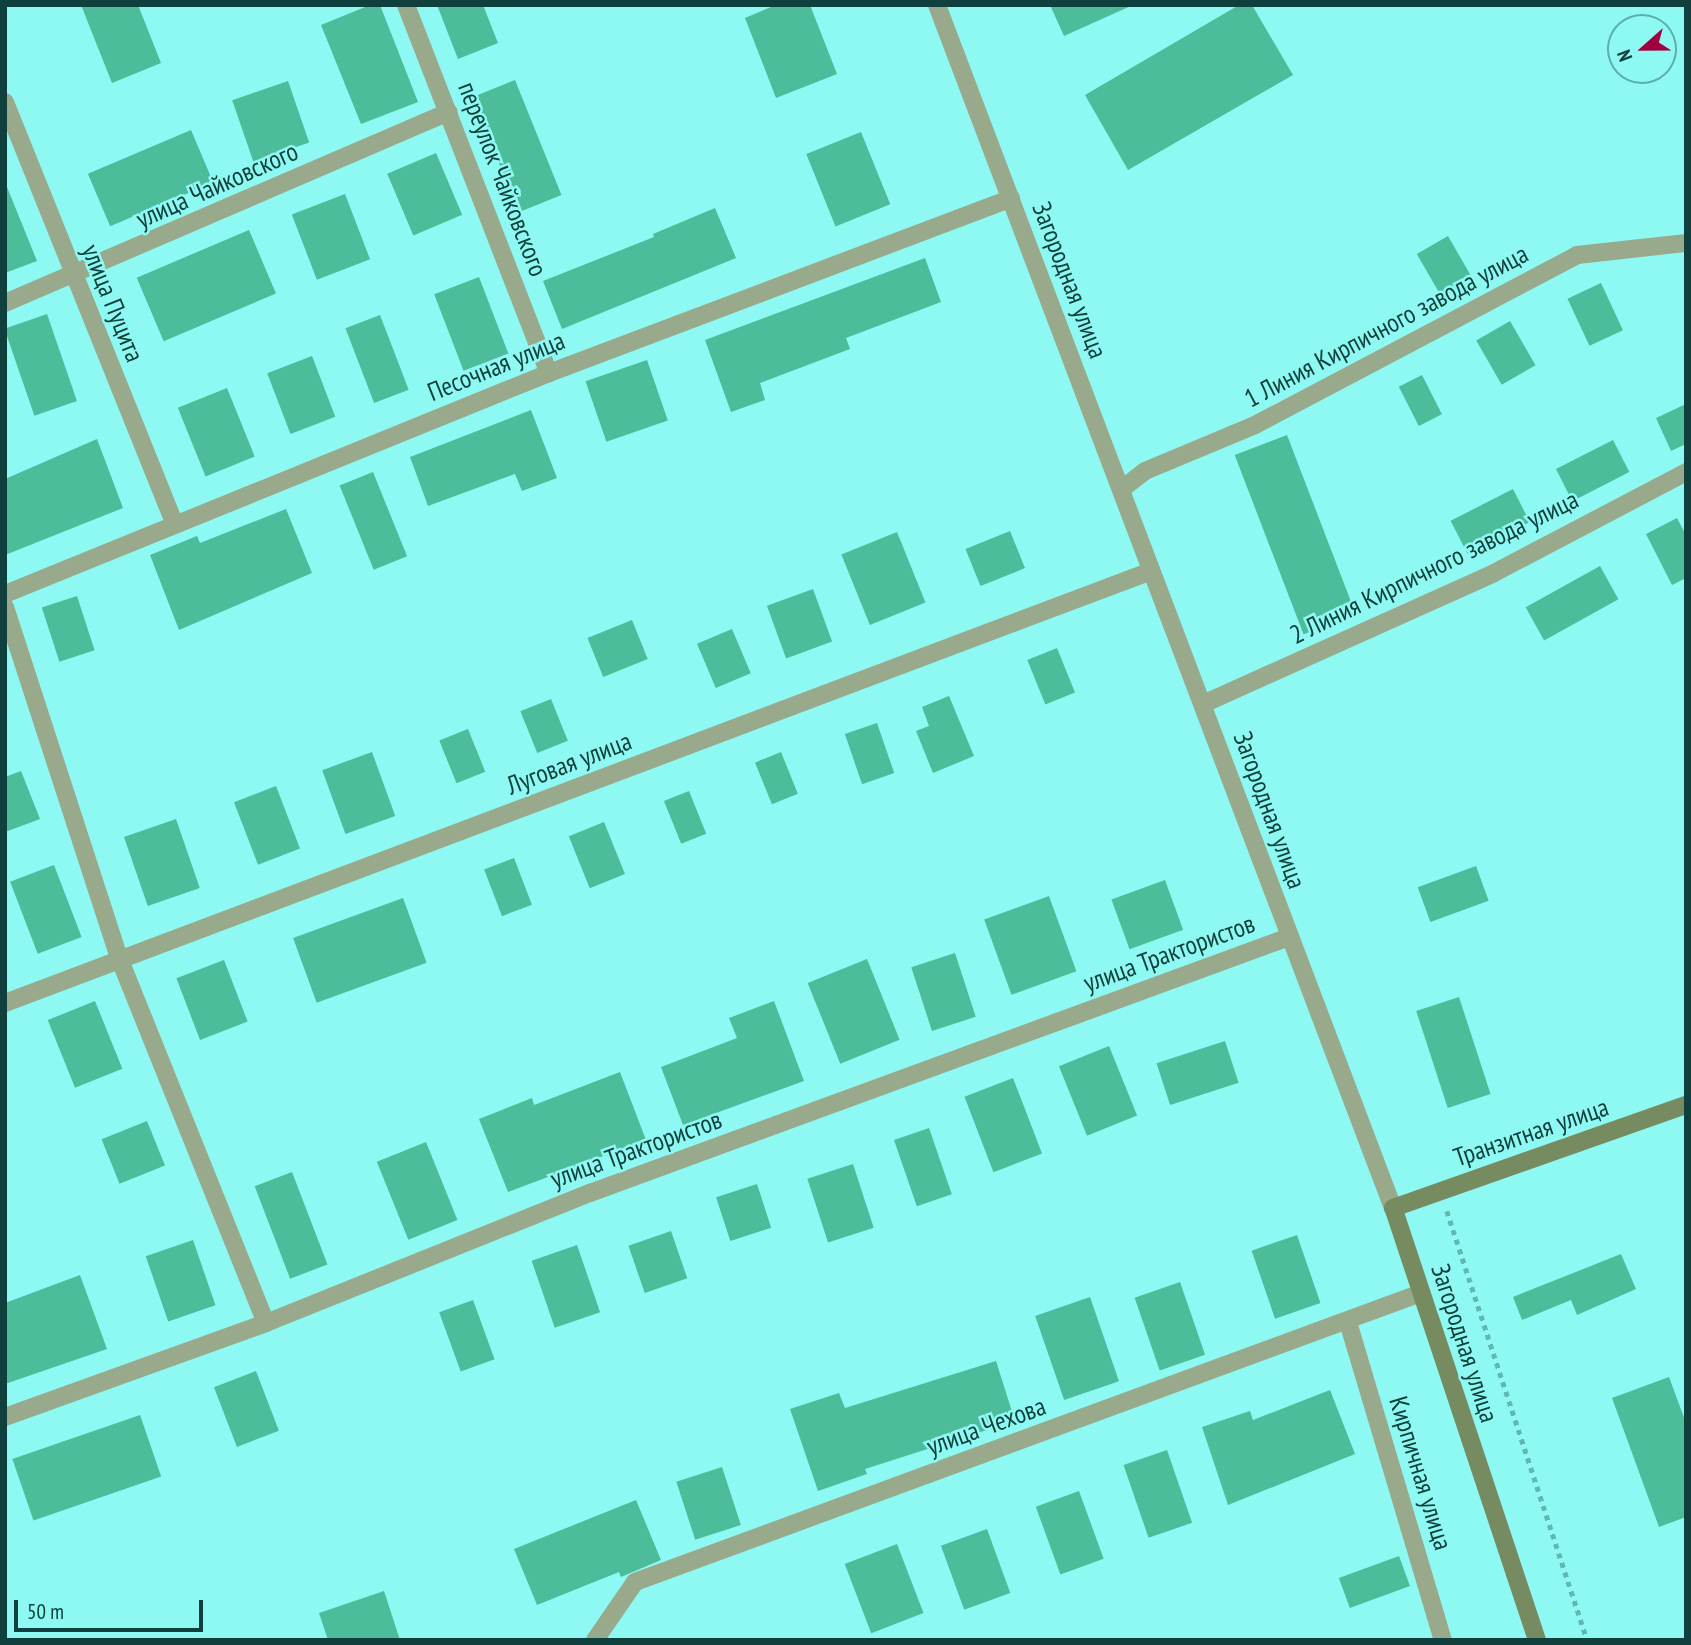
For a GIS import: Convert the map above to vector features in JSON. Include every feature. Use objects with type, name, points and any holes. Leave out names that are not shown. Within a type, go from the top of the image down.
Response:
[{"type":"main road","name":"Транзитная улица","points":[[1393,1208],[1686,1105]]},
{"type":"main road","name":"Загородная улица","points":[[1393,1208],[1537,1640]]},
{"type":"street","name":"переулок Чайковского","points":[[406,5],[549,373]]},
{"type":"street","name":"Загородная улица","points":[[937,5],[1393,1208]]},
{"type":"street","name":"улица Пуцита","points":[[5,102],[174,523]]},
{"type":"street","name":"улица Чайковского","points":[[5,303],[449,112]]},
{"type":"street","name":"Песочная улица","points":[[5,594],[174,523],[549,373],[1011,198]]},
{"type":"street","name":"1 Линия Кирпичного завода улица","points":[[1122,489],[1145,471],[1255,425],[1577,255],[1686,243]]},
{"type":"street","name":"2 Линия Кирпичного завода улица","points":[[1203,704],[1494,573],[1686,472]]},
{"type":"street","name":"Луговая улица","points":[[5,1003],[1151,571]]},
{"type":"street","points":[[5,607],[120,960],[266,1323]]},
{"type":"street","name":"улица Трактористов","points":[[5,1417],[266,1323],[590,1193],[1289,937]]},
{"type":"street","name":"улица Чехова","points":[[595,1640],[635,1582],[1421,1293]]},
{"type":"street","name":"Кирпичная улица","points":[[1348,1322],[1443,1640]]},
{"type":"path","points":[[1440,1191],[1587,1640]]},
{"type":"building","points":[[81,5],[138,5],[161,63],[112,83]]},
{"type":"building","points":[[370,5],[380,5],[418,102],[361,124],[321,25]]},
{"type":"building","points":[[437,5],[483,5],[498,43],[458,59]]},
{"type":"building","points":[[776,5],[810,5],[837,74],[776,98],[745,18]]},
{"type":"building","points":[[1050,5],[1133,5],[1064,36]]},
{"type":"building","points":[[1239,5],[1252,5],[1293,75],[1128,170],[1085,95]]},
{"type":"building","points":[[515,80],[561,195],[519,212],[472,97]]},
{"type":"building","points":[[288,81],[309,142],[253,162],[232,100]]},
{"type":"building","points":[[191,130],[213,182],[110,226],[88,174]]},
{"type":"building","points":[[861,132],[890,204],[836,226],[806,154]]},
{"type":"building","points":[[436,153],[462,215],[413,235],[387,174]]},
{"type":"building","points":[[5,182],[37,261],[5,273]]},
{"type":"building","points":[[345,194],[370,259],[317,280],[292,214]]},
{"type":"building","points":[[715,208],[736,258],[562,329],[543,281],[654,237],[653,234]]},
{"type":"building","points":[[249,230],[276,294],[164,341],[137,278]]},
{"type":"building","points":[[1448,236],[1474,280],[1442,298],[1417,254]]},
{"type":"building","points":[[925,258],[941,302],[846,338],[850,349],[760,383],[765,400],[731,412],[705,340]]},
{"type":"building","points":[[479,277],[508,354],[464,371],[434,294]]},
{"type":"building","points":[[1601,283],[1623,330],[1589,346],[1567,299]]},
{"type":"building","points":[[47,314],[77,401],[34,416],[5,328]]},
{"type":"building","points":[[380,315],[409,390],[374,403],[345,328]]},
{"type":"building","points":[[1510,321],[1536,365],[1502,385],[1476,340]]},
{"type":"building","points":[[312,356],[335,417],[290,434],[267,373]]},
{"type":"building","points":[[647,360],[668,421],[606,442],[586,381]]},
{"type":"building","points":[[1422,375],[1442,414],[1419,426],[1399,387]]},
{"type":"building","points":[[227,388],[255,457],[206,476],[178,408]]},
{"type":"building","points":[[1686,404],[1686,444],[1671,451],[1656,418]]},
{"type":"building","points":[[531,410],[557,478],[522,491],[515,474],[428,506],[410,457]]},
{"type":"building","points":[[1287,435],[1356,614],[1304,634],[1235,455]]},
{"type":"building","points":[[97,439],[123,508],[5,555],[5,479]]},
{"type":"building","points":[[1613,440],[1629,472],[1572,501],[1556,469]]},
{"type":"building","points":[[373,472],[407,556],[374,570],[340,485]]},
{"type":"building","points":[[1513,489],[1530,522],[1467,554],[1451,521]]},
{"type":"building","points":[[286,509],[312,573],[179,630],[150,555],[197,536],[200,543]]},
{"type":"building","points":[[1677,518],[1686,535],[1686,578],[1672,585],[1646,534]]},
{"type":"building","points":[[1010,531],[1025,568],[980,586],[965,549]]},
{"type":"building","points":[[897,532],[925,602],[870,625],[841,554]]},
{"type":"building","points":[[1600,566],[1618,599],[1544,640],[1526,607]]},
{"type":"building","points":[[813,589],[832,642],[786,658],[767,606]]},
{"type":"building","points":[[77,596],[95,650],[59,662],[42,607]]},
{"type":"building","points":[[632,620],[648,659],[603,677],[587,638]]},
{"type":"building","points":[[732,629],[751,673],[716,688],[697,644]]},
{"type":"building","points":[[1057,648],[1075,693],[1045,704],[1027,660]]},
{"type":"building","points":[[949,696],[974,756],[933,773],[916,731],[929,726],[922,707]]},
{"type":"building","points":[[551,699],[568,741],[537,753],[520,711]]},
{"type":"building","points":[[877,723],[894,773],[862,784],[845,734]]},
{"type":"building","points":[[468,729],[485,772],[456,783],[439,741]]},
{"type":"building","points":[[372,752],[395,816],[345,834],[322,770]]},
{"type":"building","points":[[781,752],[798,794],[772,804],[755,762]]},
{"type":"building","points":[[21,771],[40,819],[5,832],[5,777]]},
{"type":"building","points":[[276,786],[300,849],[258,865],[234,802]]},
{"type":"building","points":[[689,791],[706,834],[681,844],[664,801]]},
{"type":"building","points":[[176,819],[200,888],[148,906],[124,837]]},
{"type":"building","points":[[604,822],[625,874],[590,888],[569,836]]},
{"type":"building","points":[[514,858],[532,905],[502,916],[484,869]]},
{"type":"building","points":[[54,865],[82,937],[38,954],[10,882]]},
{"type":"building","points":[[1476,866],[1489,901],[1430,922],[1418,887]]},
{"type":"building","points":[[1165,880],[1183,930],[1130,949],[1111,899]]},
{"type":"building","points":[[1049,896],[1076,971],[1012,995],[984,920]]},
{"type":"building","points":[[403,898],[427,963],[317,1003],[293,938]]},
{"type":"building","points":[[955,953],[976,1017],[932,1031],[911,967]]},
{"type":"building","points":[[867,959],[900,1040],[840,1064],[808,983]]},
{"type":"building","points":[[224,960],[248,1022],[200,1040],[176,978]]},
{"type":"building","points":[[1459,997],[1491,1094],[1448,1108],[1416,1011]]},
{"type":"building","points":[[95,1001],[122,1069],[75,1088],[48,1020]]},
{"type":"building","points":[[774,1001],[804,1081],[683,1125],[661,1067],[737,1038],[729,1018]]},
{"type":"building","points":[[1225,1041],[1239,1083],[1170,1105],[1157,1063]]},
{"type":"building","points":[[1109,1046],[1137,1116],[1087,1136],[1059,1066]]},
{"type":"building","points":[[620,1072],[646,1140],[508,1192],[479,1119],[532,1098],[534,1105]]},
{"type":"building","points":[[1013,1078],[1042,1154],[993,1172],[964,1097]]},
{"type":"building","points":[[147,1121],[165,1166],[120,1184],[102,1139]]},
{"type":"building","points":[[929,1128],[952,1194],[917,1206],[894,1140]]},
{"type":"building","points":[[426,1142],[457,1220],[408,1240],[377,1162]]},
{"type":"building","points":[[853,1164],[874,1228],[828,1243],[807,1179]]},
{"type":"building","points":[[292,1172],[327,1264],[290,1279],[255,1186]]},
{"type":"building","points":[[757,1184],[771,1228],[730,1241],[716,1197]]},
{"type":"building","points":[[671,1231],[687,1278],[645,1293],[628,1246]]},
{"type":"building","points":[[1297,1235],[1320,1303],[1275,1319],[1252,1251]]},
{"type":"building","points":[[193,1240],[215,1305],[168,1322],[146,1256]]},
{"type":"building","points":[[577,1245],[600,1312],[555,1328],[532,1261]]},
{"type":"building","points":[[1621,1254],[1636,1289],[1577,1315],[1571,1300],[1522,1320],[1513,1297]]},
{"type":"building","points":[[80,1275],[107,1349],[5,1384],[5,1303]]},
{"type":"building","points":[[1180,1282],[1205,1355],[1160,1370],[1135,1298]]},
{"type":"building","points":[[1090,1297],[1119,1381],[1064,1400],[1035,1316]]},
{"type":"building","points":[[473,1300],[495,1359],[461,1372],[439,1312]]},
{"type":"building","points":[[996,1361],[1015,1421],[865,1469],[867,1474],[818,1491],[790,1409],[839,1393],[845,1408]]},
{"type":"building","points":[[256,1371],[279,1431],[237,1447],[214,1387]]},
{"type":"building","points":[[1669,1377],[1686,1423],[1686,1517],[1659,1527],[1612,1398]]},
{"type":"building","points":[[1330,1390],[1355,1454],[1228,1505],[1202,1427],[1250,1411],[1253,1420]]},
{"type":"building","points":[[140,1415],[161,1476],[34,1520],[12,1459]]},
{"type":"building","points":[[1167,1450],[1192,1523],[1149,1538],[1124,1465]]},
{"type":"building","points":[[722,1467],[741,1525],[695,1540],[676,1482]]},
{"type":"building","points":[[1079,1491],[1104,1559],[1060,1574],[1036,1507]]},
{"type":"building","points":[[636,1500],[661,1560],[621,1577],[619,1572],[537,1605],[514,1549]]},
{"type":"building","points":[[987,1529],[1010,1593],[964,1610],[941,1546]]},
{"type":"building","points":[[897,1544],[924,1613],[871,1633],[845,1564]]},
{"type":"building","points":[[1399,1556],[1410,1586],[1350,1608],[1339,1578]]},
{"type":"building","points":[[384,1591],[400,1640],[328,1640],[319,1613]]}]
